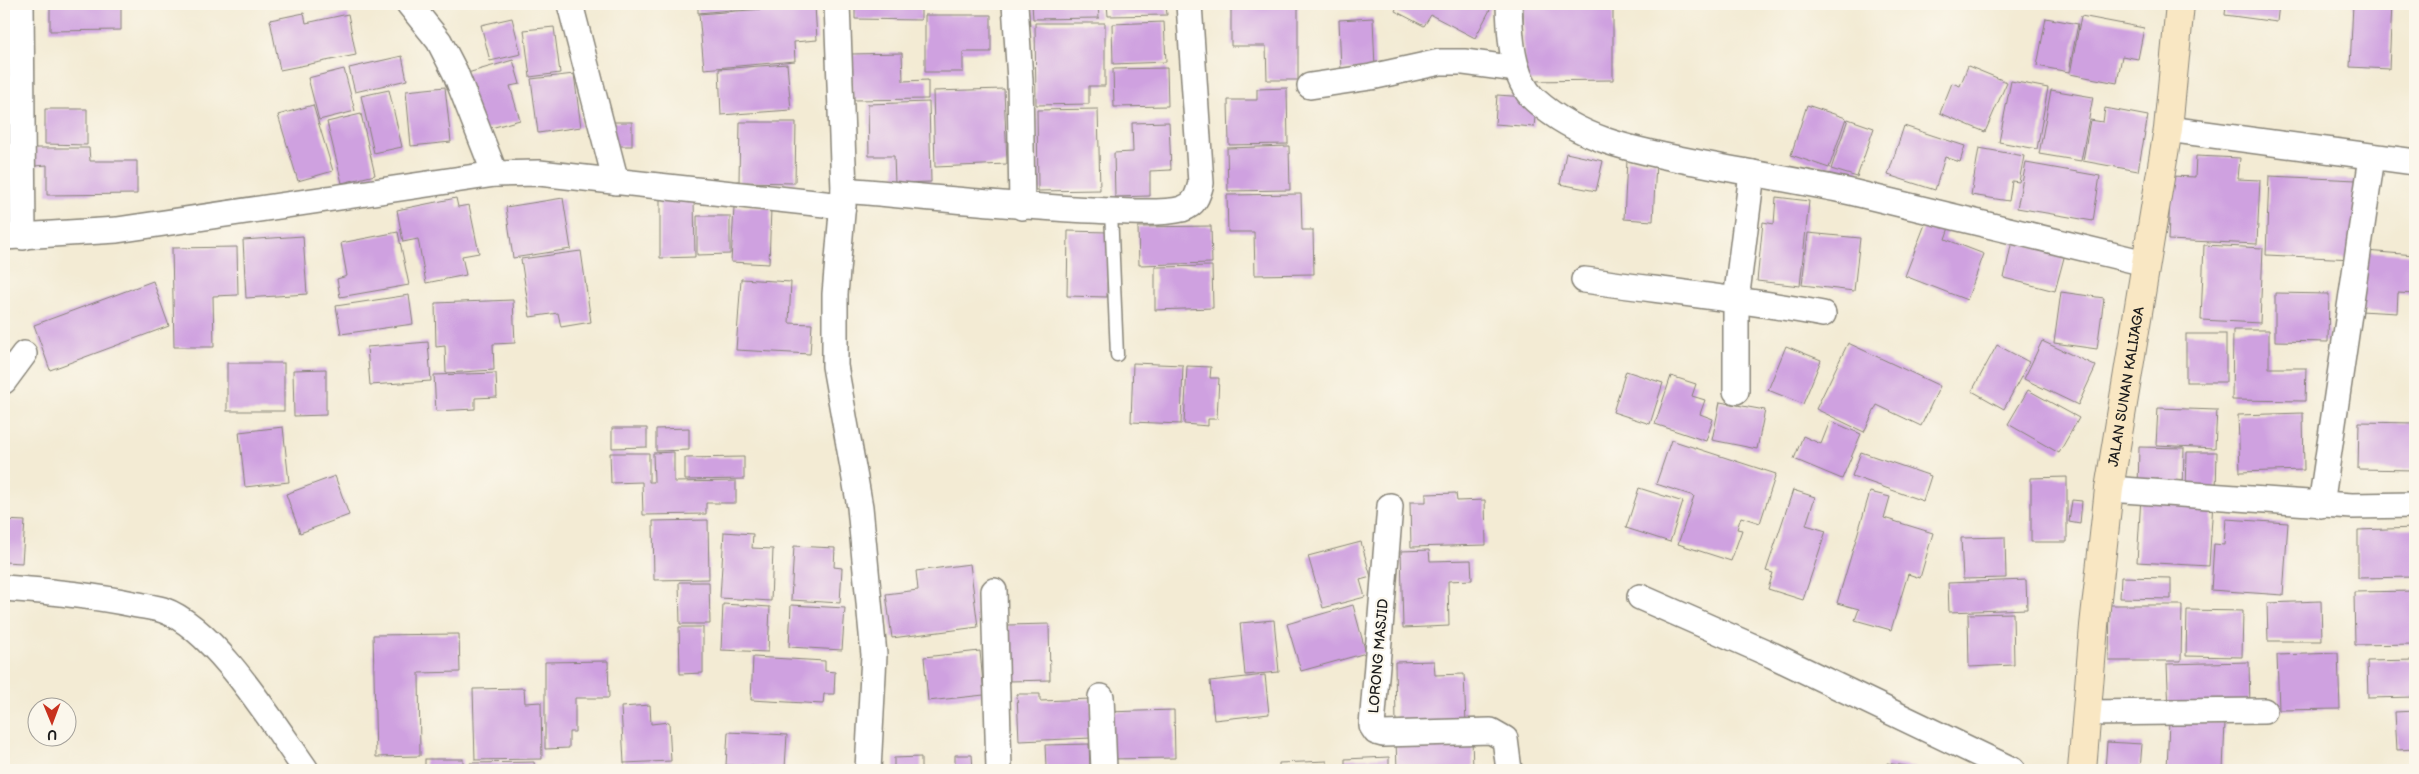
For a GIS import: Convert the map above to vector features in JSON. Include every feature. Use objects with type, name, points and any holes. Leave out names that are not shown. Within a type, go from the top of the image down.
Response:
[{"type":"street","points":[[21,4],[13,237],[117,230],[495,174],[539,173],[616,182],[843,198],[1111,210],[1182,209],[1193,204],[1201,183],[1189,4]]},
{"type":"street","points":[[409,4],[439,41],[455,72],[495,174]]},
{"type":"street","points":[[570,4],[616,182]]},
{"type":"street","points":[[837,4],[843,198],[836,294],[835,366],[860,507],[874,655],[868,770]]},
{"type":"street","points":[[1016,4],[1020,80],[1022,206]]},
{"type":"street","points":[[1509,4],[1511,42],[1517,69],[1524,86],[1533,98],[1577,129],[1625,148],[1849,192],[2145,263]]},
{"type":"street","name":"JALAN SUNAN KALIJAGA","points":[[2082,770],[2086,713],[2110,489],[2168,129],[2180,4]]},
{"type":"street","points":[[1310,86],[1371,77],[1440,62],[1464,62],[1517,69]]},
{"type":"street","points":[[2168,129],[2415,162]]},
{"type":"street","points":[[2322,505],[2372,157]]},
{"type":"street","points":[[1736,391],[1736,301],[1752,173]]},
{"type":"street","points":[[1584,280],[1769,304],[1823,314]]},
{"type":"street","points":[[4,381],[24,354]]},
{"type":"street","points":[[2110,489],[2322,505],[2415,505]]},
{"type":"street","name":"LORONG MASJID","points":[[1390,506],[1372,726],[1376,732],[1383,734],[1491,731],[1505,740],[1509,770]]},
{"type":"street","points":[[4,588],[50,591],[115,600],[164,610],[202,634],[231,667],[306,770]]},
{"type":"street","points":[[994,591],[999,770]]},
{"type":"street","points":[[1640,597],[1772,655],[2012,770]]},
{"type":"street","points":[[1101,697],[1104,770]]},
{"type":"street","points":[[2086,713],[2264,711]]},
{"type":"lane","points":[[1111,210],[1117,355]]},
{"type":"building","points":[[50,4],[121,4],[121,30],[50,31]]},
{"type":"building","points":[[698,4],[785,4],[785,5],[698,13]]},
{"type":"building","points":[[855,4],[921,4],[921,20],[855,19]]},
{"type":"building","points":[[1032,4],[1098,4],[1099,18],[1033,19]]},
{"type":"building","points":[[1107,4],[1166,4],[1167,15],[1108,16]]},
{"type":"building","points":[[1398,4],[1488,4],[1492,6],[1475,38],[1431,15],[1424,26],[1395,11]]},
{"type":"building","points":[[1523,4],[1613,4],[1613,80],[1524,81]]},
{"type":"building","points":[[2226,4],[2279,4],[2277,22],[2225,15]]},
{"type":"building","points":[[2353,4],[2392,4],[2389,69],[2350,67]]},
{"type":"building","points":[[815,5],[817,40],[794,42],[795,61],[704,69],[699,14]]},
{"type":"building","points":[[1231,5],[1298,5],[1298,80],[1267,80],[1266,46],[1231,46]]},
{"type":"building","points":[[304,13],[306,23],[348,14],[356,55],[280,70],[270,20]]},
{"type":"building","points":[[925,15],[991,15],[991,52],[963,52],[963,72],[925,72]]},
{"type":"building","points":[[2081,16],[2144,28],[2138,59],[2122,56],[2117,83],[2070,74]]},
{"type":"building","points":[[512,18],[521,54],[490,61],[481,25]]},
{"type":"building","points":[[1373,18],[1375,69],[1341,70],[1339,20]]},
{"type":"building","points":[[2046,18],[2078,24],[2069,72],[2037,66]]},
{"type":"building","points":[[1164,22],[1166,62],[1113,64],[1112,24]]},
{"type":"building","points":[[1035,23],[1105,23],[1105,86],[1089,86],[1089,104],[1036,105]]},
{"type":"building","points":[[554,27],[560,73],[530,77],[524,30]]},
{"type":"building","points":[[902,53],[903,81],[928,80],[928,99],[852,100],[851,54]]},
{"type":"building","points":[[402,56],[407,80],[355,92],[349,68]]},
{"type":"building","points":[[513,60],[520,84],[510,86],[520,120],[480,131],[464,74]]},
{"type":"building","points":[[787,64],[791,110],[721,115],[719,69]]},
{"type":"building","points":[[1968,66],[2007,82],[1985,132],[1940,113],[1952,83],[1960,86]]},
{"type":"building","points":[[1167,68],[1168,106],[1114,107],[1113,69]]},
{"type":"building","points":[[344,69],[355,111],[319,120],[308,78]]},
{"type":"building","points":[[574,74],[581,127],[538,133],[531,79]]},
{"type":"building","points":[[2011,81],[2048,88],[2037,149],[1999,142]]},
{"type":"building","points":[[445,87],[451,142],[411,146],[406,91]]},
{"type":"building","points":[[1287,88],[1288,144],[1229,145],[1228,100],[1257,100],[1257,89]]},
{"type":"building","points":[[1004,89],[1007,164],[935,167],[933,91]]},
{"type":"building","points":[[389,90],[402,147],[374,153],[361,96]]},
{"type":"building","points":[[2051,90],[2093,97],[2081,161],[2039,154]]},
{"type":"building","points":[[1497,95],[1526,97],[1536,107],[1534,127],[1495,124]]},
{"type":"building","points":[[929,102],[931,182],[895,183],[894,156],[869,156],[868,104]]},
{"type":"building","points":[[313,105],[333,171],[298,181],[278,115]]},
{"type":"building","points":[[1807,105],[1846,118],[1829,168],[1791,155]]},
{"type":"building","points":[[2105,108],[2148,116],[2138,171],[2083,161],[2090,120],[2103,122]]},
{"type":"building","points":[[45,109],[87,109],[87,145],[45,144]]},
{"type":"building","points":[[1098,109],[1100,190],[1038,191],[1037,110]]},
{"type":"building","points":[[361,114],[375,175],[342,183],[327,122]]},
{"type":"building","points":[[1848,119],[1874,128],[1857,177],[1831,169]]},
{"type":"building","points":[[610,122],[632,122],[632,146],[610,146]]},
{"type":"building","points":[[740,122],[796,122],[795,183],[739,182]]},
{"type":"building","points":[[1169,122],[1171,170],[1150,171],[1150,196],[1115,197],[1114,153],[1133,152],[1132,123]]},
{"type":"building","points":[[1904,126],[1965,146],[1960,162],[1945,157],[1935,190],[1888,175]]},
{"type":"building","points":[[1289,146],[1290,190],[1228,191],[1227,148]]},
{"type":"building","points":[[35,148],[89,148],[90,161],[137,161],[137,194],[47,195],[47,165],[35,166]]},
{"type":"building","points":[[1979,148],[2024,156],[2019,182],[2012,181],[2009,201],[1971,195]]},
{"type":"building","points":[[1566,153],[1603,161],[1596,191],[1560,184]]},
{"type":"building","points":[[2196,156],[2240,158],[2238,179],[2260,180],[2257,244],[2168,240],[2171,176],[2195,177]]},
{"type":"building","points":[[1627,160],[1656,162],[1653,221],[1624,219]]},
{"type":"building","points":[[2026,163],[2100,176],[2093,221],[2017,208]]},
{"type":"building","points":[[2269,176],[2357,180],[2354,259],[2266,255]]},
{"type":"building","points":[[1301,194],[1302,230],[1313,230],[1314,274],[1255,275],[1254,232],[1228,232],[1227,195]]},
{"type":"building","points":[[1776,197],[1809,201],[1800,286],[1757,281],[1763,222],[1774,224]]},
{"type":"building","points":[[456,198],[458,207],[469,205],[479,253],[462,256],[466,275],[426,283],[418,239],[403,242],[397,210]]},
{"type":"building","points":[[563,198],[571,249],[513,258],[506,207]]},
{"type":"building","points":[[660,198],[694,198],[695,257],[660,258]]},
{"type":"building","points":[[2414,200],[2415,253],[2410,253]]},
{"type":"building","points":[[734,207],[771,208],[769,264],[731,262]]},
{"type":"building","points":[[1929,214],[1951,222],[1945,239],[1984,254],[1967,300],[1905,276]]},
{"type":"building","points":[[697,216],[730,216],[730,254],[697,255]]},
{"type":"building","points":[[1211,226],[1212,263],[1139,265],[1138,227]]},
{"type":"building","points":[[1068,231],[1108,232],[1107,297],[1067,296]]},
{"type":"building","points":[[398,232],[409,285],[340,297],[337,279],[347,276],[341,243]]},
{"type":"building","points":[[1808,233],[1860,238],[1854,291],[1802,285]]},
{"type":"building","points":[[303,236],[307,294],[246,298],[243,240]]},
{"type":"building","points":[[2012,241],[2065,254],[2055,291],[2004,278]]},
{"type":"building","points":[[2204,245],[2263,248],[2260,323],[2201,320]]},
{"type":"building","points":[[237,247],[238,295],[213,296],[214,347],[174,347],[172,248]]},
{"type":"building","points":[[581,251],[591,322],[561,327],[558,313],[530,317],[521,259]]},
{"type":"building","points":[[2365,251],[2415,255],[2415,294],[2398,293],[2397,313],[2360,311]]},
{"type":"building","points":[[1212,266],[1213,308],[1155,310],[1155,267]]},
{"type":"building","points":[[741,279],[791,282],[789,323],[812,324],[810,354],[736,350]]},
{"type":"building","points":[[153,281],[169,326],[50,370],[34,325]]},
{"type":"building","points":[[2061,292],[2104,298],[2097,349],[2054,343]]},
{"type":"building","points":[[2275,293],[2329,294],[2328,342],[2275,341]]},
{"type":"building","points":[[409,295],[413,324],[341,334],[336,306]]},
{"type":"building","points":[[513,300],[515,343],[493,344],[494,370],[446,373],[445,346],[436,347],[435,303]]},
{"type":"building","points":[[2233,330],[2269,330],[2269,368],[2306,368],[2305,401],[2232,400]]},
{"type":"building","points":[[2186,334],[2226,334],[2226,382],[2186,382]]},
{"type":"building","points":[[2042,341],[2096,366],[2078,405],[2024,379]]},
{"type":"building","points":[[428,342],[431,381],[370,385],[367,347]]},
{"type":"building","points":[[1848,343],[1940,386],[1921,426],[1877,405],[1864,432],[1816,409]]},
{"type":"building","points":[[1997,345],[2029,362],[2004,409],[1972,391]]},
{"type":"building","points":[[1786,346],[1821,360],[1803,404],[1768,390]]},
{"type":"building","points":[[227,363],[284,363],[284,411],[227,411]]},
{"type":"building","points":[[1133,363],[1183,365],[1181,424],[1131,422]]},
{"type":"building","points":[[1187,366],[1211,367],[1210,378],[1219,378],[1217,419],[1208,419],[1208,426],[1184,424]]},
{"type":"building","points":[[326,369],[326,415],[294,416],[293,370]]},
{"type":"building","points":[[1626,371],[1663,383],[1650,424],[1613,412]]},
{"type":"building","points":[[496,373],[497,397],[475,398],[475,409],[436,411],[434,375]]},
{"type":"building","points":[[1671,376],[1696,384],[1692,396],[1705,400],[1700,414],[1713,419],[1706,441],[1655,424]]},
{"type":"building","points":[[2028,390],[2079,418],[2059,453],[2008,424]]},
{"type":"building","points":[[1720,402],[1765,410],[1757,449],[1712,440]]},
{"type":"building","points":[[2158,408],[2217,410],[2215,448],[2156,445]]},
{"type":"building","points":[[2303,413],[2304,470],[2240,472],[2238,415]]},
{"type":"building","points":[[1830,421],[1861,434],[1842,479],[1794,459],[1803,436],[1821,444]]},
{"type":"building","points":[[2359,422],[2415,423],[2415,470],[2358,469]]},
{"type":"building","points":[[283,427],[289,482],[245,487],[239,432]]},
{"type":"building","points":[[612,428],[647,428],[647,447],[612,448]]},
{"type":"building","points":[[689,428],[689,450],[656,451],[656,429]]},
{"type":"building","points":[[1671,440],[1776,474],[1760,523],[1741,517],[1737,529],[1742,530],[1731,561],[1678,544],[1694,496],[1656,484]]},
{"type":"building","points":[[2139,447],[2184,448],[2183,490],[2138,489]]},
{"type":"building","points":[[674,452],[674,482],[736,481],[736,503],[706,503],[706,514],[643,515],[642,482],[611,483],[610,453],[649,453],[649,482],[654,482],[653,453]]},
{"type":"building","points":[[1861,452],[1931,476],[1923,501],[1852,476]]},
{"type":"building","points":[[2187,452],[2217,452],[2216,492],[2186,492]]},
{"type":"building","points":[[744,457],[744,479],[685,480],[685,458]]},
{"type":"building","points":[[335,476],[349,515],[300,533],[286,494]]},
{"type":"building","points":[[2067,477],[2067,542],[2031,542],[2031,478]]},
{"type":"building","points":[[1639,488],[1683,502],[1670,542],[1626,528]]},
{"type":"building","points":[[1793,490],[1815,497],[1806,525],[1826,531],[1803,600],[1768,589],[1773,573],[1766,571]]},
{"type":"building","points":[[1870,492],[1890,497],[1884,518],[1933,533],[1920,578],[1908,574],[1891,630],[1855,620],[1859,609],[1837,603]]},
{"type":"building","points":[[1456,493],[1457,501],[1485,500],[1486,545],[1411,547],[1410,502],[1426,502],[1426,494]]},
{"type":"building","points":[[2141,497],[2213,502],[2209,566],[2137,562]]},
{"type":"building","points":[[2072,500],[2082,501],[2080,524],[2069,522]]},
{"type":"building","points":[[2226,519],[2288,523],[2283,595],[2211,590],[2214,544],[2224,545]]},
{"type":"building","points":[[4,520],[25,521],[22,563],[4,562]]},
{"type":"building","points":[[708,520],[709,579],[654,580],[653,521]]},
{"type":"building","points":[[2415,528],[2415,577],[2358,578],[2358,530]]},
{"type":"building","points":[[724,532],[753,534],[752,548],[773,549],[771,601],[720,598]]},
{"type":"building","points":[[2005,537],[2006,578],[1963,579],[1961,538]]},
{"type":"building","points":[[1361,542],[1371,577],[1360,580],[1365,597],[1323,608],[1308,556]]},
{"type":"building","points":[[794,546],[835,548],[834,567],[842,568],[840,603],[791,600]]},
{"type":"building","points":[[1429,550],[1430,561],[1471,560],[1472,580],[1448,581],[1449,626],[1403,628],[1401,551]]},
{"type":"building","points":[[970,564],[978,627],[892,638],[886,594],[918,590],[916,571]]},
{"type":"building","points":[[2121,577],[2171,578],[2171,599],[2120,598]]},
{"type":"building","points":[[2026,580],[2027,609],[1949,612],[1948,583]]},
{"type":"building","points":[[679,582],[709,582],[710,624],[680,624]]},
{"type":"building","points":[[2415,591],[2415,644],[2355,645],[2354,592]]},
{"type":"building","points":[[2321,601],[2322,641],[2268,641],[2267,603]]},
{"type":"building","points":[[723,604],[770,607],[768,652],[721,650]]},
{"type":"building","points":[[791,605],[845,608],[842,650],[789,647]]},
{"type":"building","points":[[1353,605],[1366,653],[1301,671],[1287,624]]},
{"type":"building","points":[[2110,605],[2182,605],[2181,661],[2109,661]]},
{"type":"building","points":[[2187,610],[2243,611],[2242,657],[2186,656]]},
{"type":"building","points":[[2013,613],[2014,665],[1969,667],[1968,614]]},
{"type":"building","points":[[1274,620],[1279,672],[1245,675],[1240,623]]},
{"type":"building","points":[[1049,624],[1050,680],[1009,681],[1008,625]]},
{"type":"building","points":[[679,627],[703,627],[703,673],[680,674]]},
{"type":"building","points":[[459,634],[460,672],[419,673],[420,756],[376,757],[373,635]]},
{"type":"building","points":[[980,651],[984,695],[928,701],[924,657]]},
{"type":"building","points":[[2338,653],[2340,709],[2279,710],[2277,655]]},
{"type":"building","points":[[753,657],[825,661],[825,671],[835,672],[834,694],[824,694],[823,704],[751,700]]},
{"type":"building","points":[[2415,660],[2415,697],[2368,698],[2367,661]]},
{"type":"building","points":[[608,661],[609,698],[575,698],[575,732],[569,732],[569,748],[545,749],[545,662]]},
{"type":"building","points":[[1434,661],[1435,675],[1464,674],[1466,724],[1396,726],[1395,662]]},
{"type":"building","points":[[2249,662],[2250,709],[2169,711],[2167,664]]},
{"type":"building","points":[[1265,675],[1269,714],[1214,720],[1210,681]]},
{"type":"building","points":[[524,688],[525,703],[541,702],[542,759],[475,760],[473,689]]},
{"type":"building","points":[[1017,694],[1040,694],[1040,701],[1091,699],[1092,738],[1019,741]]},
{"type":"building","points":[[650,705],[651,724],[669,722],[671,761],[624,763],[621,707]]},
{"type":"building","points":[[1174,710],[1175,758],[1107,759],[1106,712]]},
{"type":"building","points":[[2415,711],[2415,749],[2397,750],[2395,712]]},
{"type":"building","points":[[2169,721],[2225,723],[2223,770],[2167,770]]},
{"type":"building","points":[[728,732],[787,735],[785,768],[726,765]]},
{"type":"building","points":[[1472,738],[1473,770],[1397,770],[1396,740]]},
{"type":"building","points":[[2107,742],[2142,744],[2140,770],[2105,770]]},
{"type":"building","points":[[1089,744],[1090,770],[1007,770],[1007,768],[1046,767],[1045,745]]},
{"type":"building","points":[[955,755],[972,755],[973,770],[955,770]]},
{"type":"building","points":[[921,757],[921,770],[894,770],[894,758]]},
{"type":"building","points":[[1389,757],[1389,770],[1345,770],[1345,759]]},
{"type":"building","points":[[425,759],[463,759],[463,770],[425,770]]},
{"type":"building","points":[[1327,761],[1327,770],[1279,770],[1279,763]]},
{"type":"building","points":[[534,762],[535,770],[470,770],[470,763]]},
{"type":"building","points":[[1887,763],[1922,769],[1922,770],[1886,770]]}]
